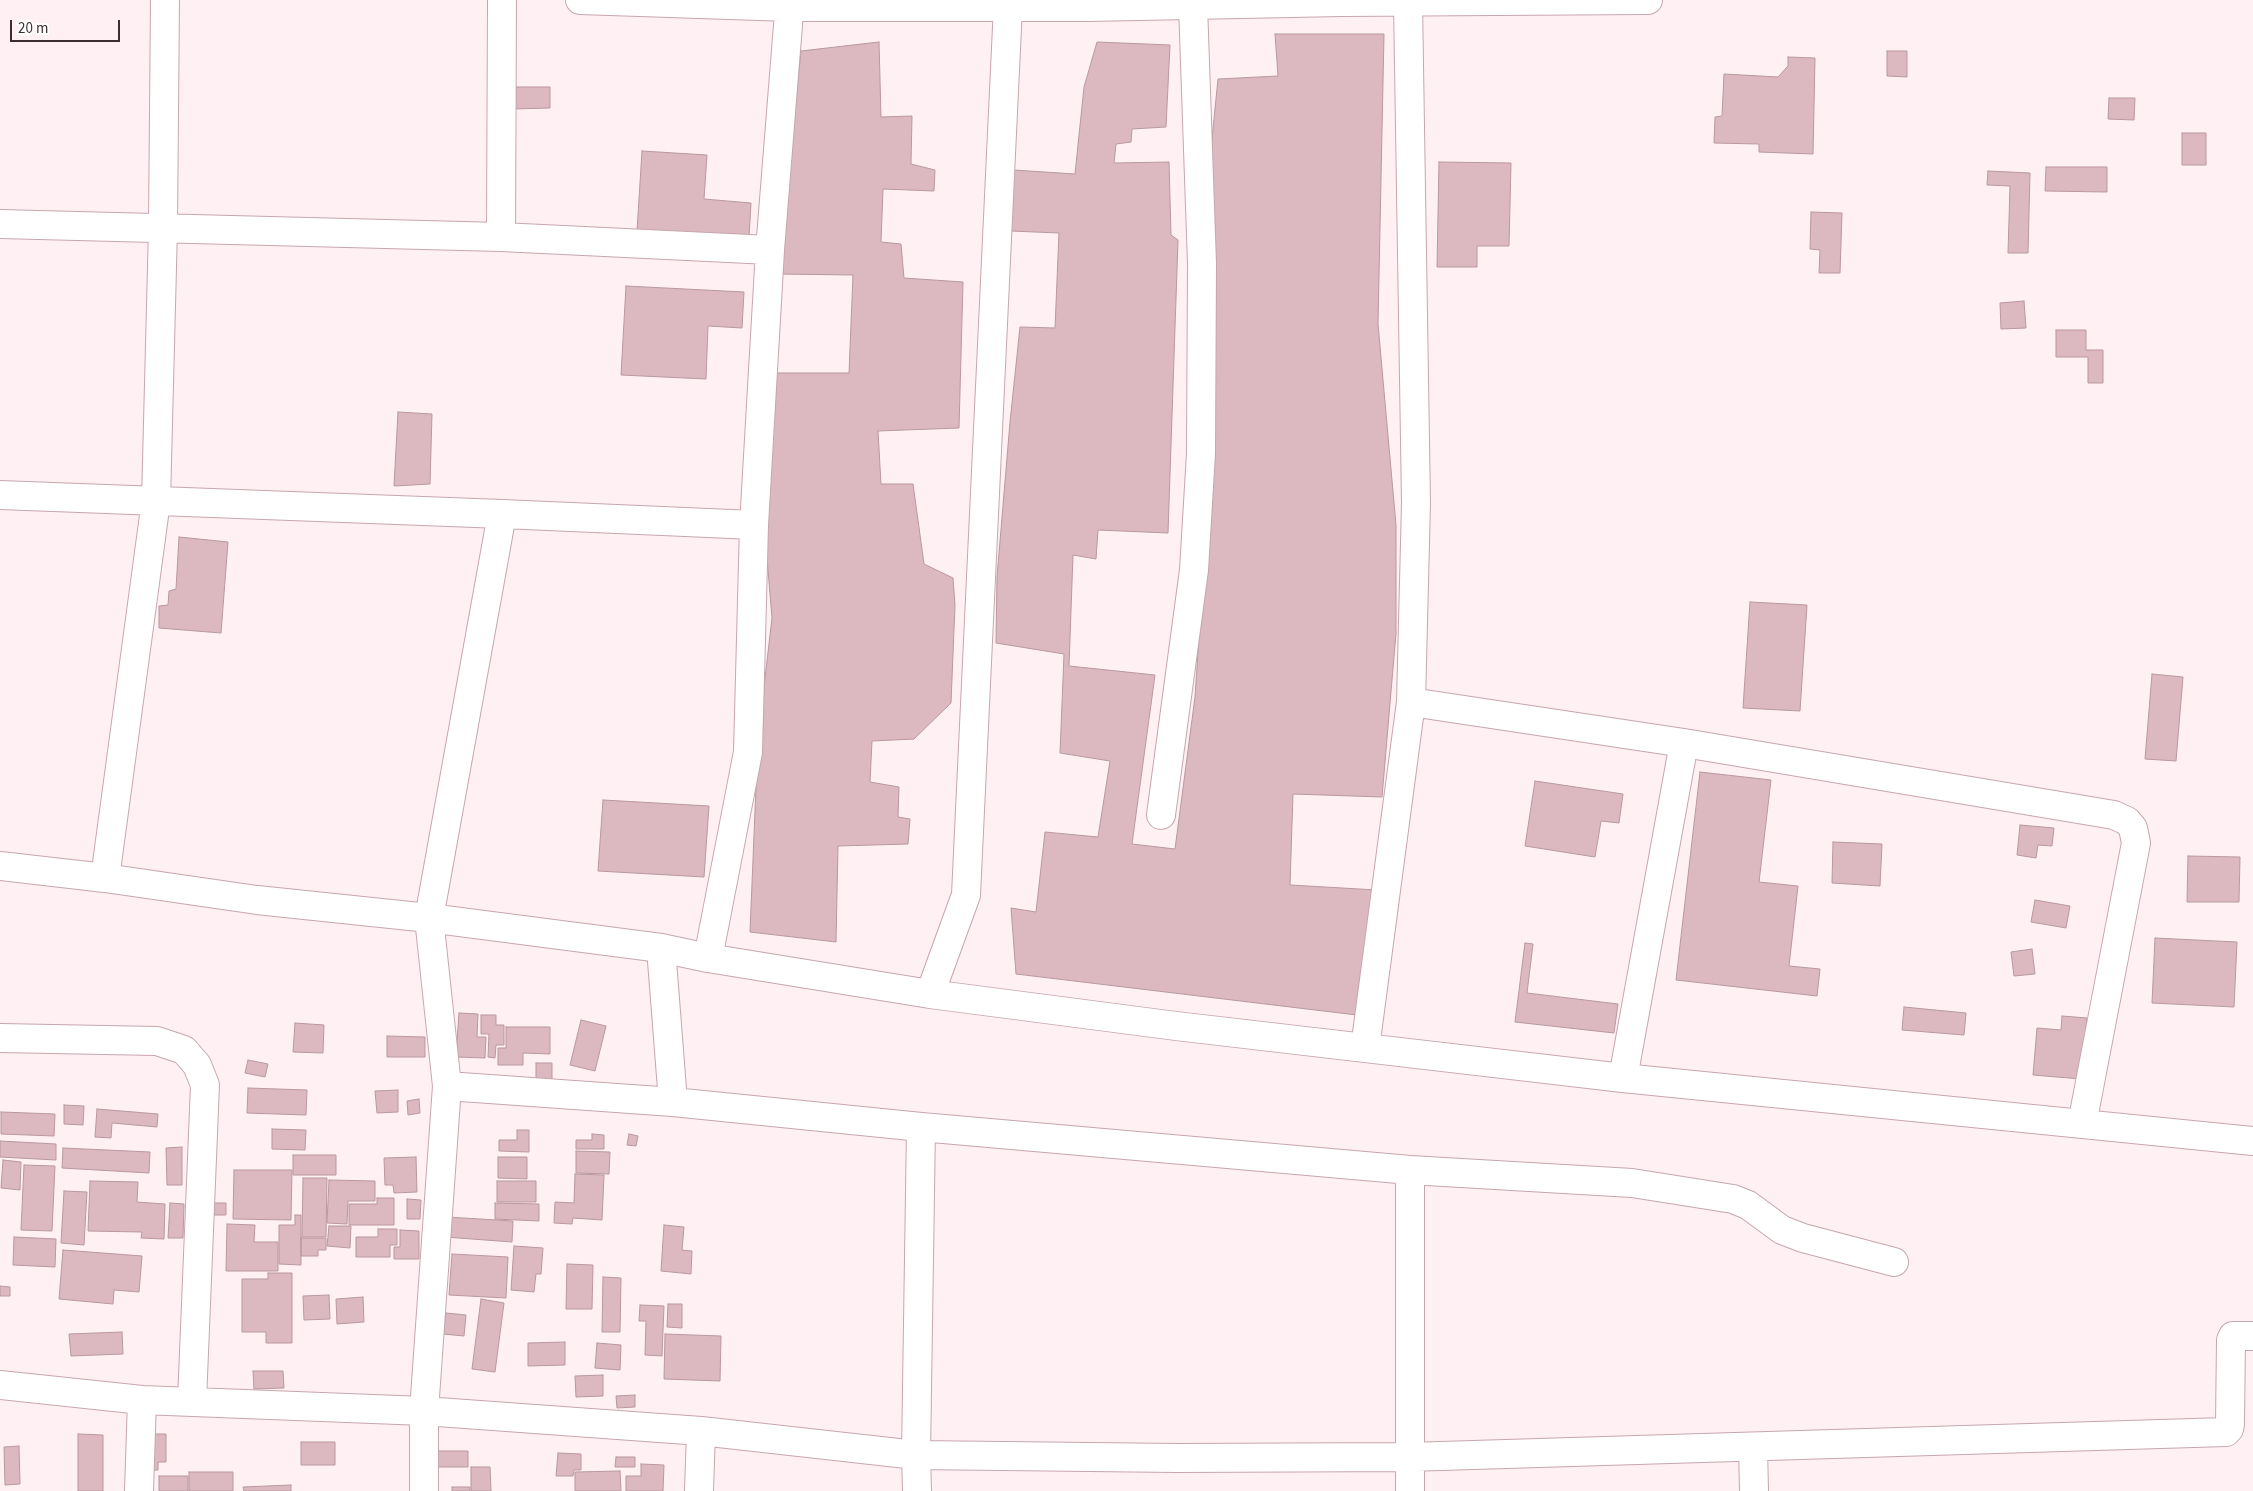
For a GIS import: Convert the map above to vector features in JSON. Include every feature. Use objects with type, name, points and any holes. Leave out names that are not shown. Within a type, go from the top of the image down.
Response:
[{"type":"street","points":[[106,878],[156,501],[164,228],[165,0]]},
{"type":"street","points":[[501,237],[502,0]]},
{"type":"street","points":[[580,0],[1008,6],[1088,4],[1193,6],[1342,1],[1648,0]]},
{"type":"street","points":[[1365,1048],[1412,702],[1416,503],[1408,2]]},
{"type":"street","points":[[708,958],[748,752],[754,525],[770,250],[789,4]]},
{"type":"street","points":[[930,994],[966,895],[1008,6]]},
{"type":"street","points":[[1161,815],[1193,579],[1201,453],[1202,264],[1193,6]]},
{"type":"street","points":[[0,224],[501,237],[770,250]]},
{"type":"street","points":[[0,496],[754,525]]},
{"type":"street","points":[[424,1491],[424,1411],[447,1086],[429,918],[502,514]]},
{"type":"street","points":[[1412,702],[1684,743],[2114,815],[2127,820],[2133,828],[2136,843],[2082,1124]]},
{"type":"street","points":[[1623,1078],[1684,743]]},
{"type":"street","points":[[0,866],[106,878],[257,900],[429,918],[661,948],[708,958],[930,994],[1365,1048],[1623,1078],[2253,1141]]},
{"type":"street","points":[[661,948],[673,1102]]},
{"type":"street","points":[[0,1038],[157,1041],[184,1050],[197,1065],[205,1085],[192,1401]]},
{"type":"street","points":[[447,1086],[673,1102],[922,1127],[1410,1170],[1622,1182],[1733,1199],[1748,1205],[1782,1230],[1803,1238],[1894,1262]]},
{"type":"street","points":[[917,1491],[922,1127]]},
{"type":"street","points":[[1410,1170],[1408,1457],[1410,1491]]},
{"type":"street","points":[[0,1385],[142,1400],[424,1411],[701,1431],[916,1455],[1177,1458],[1408,1457],[2226,1432],[2230,1424],[2231,1340],[2233,1336],[2253,1336]]},
{"type":"street","points":[[139,1491],[142,1400]]},
{"type":"street","points":[[699,1491],[701,1431]]},
{"type":"street","points":[[1754,1447],[1754,1491]]},
{"type":"building","points":[[1275,34],[1384,34],[1378,324],[1396,525],[1396,633],[1382,797],[1293,794],[1290,885],[1377,890],[1365,1016],[1016,974],[1011,908],[1036,912],[1045,832],[1098,837],[1110,761],[1060,753],[1064,654],[996,643],[997,577],[1020,327],[1055,328],[1059,233],[1011,231],[1014,170],[1075,174],[1084,87],[1097,42],[1170,45],[1166,127],[1132,129],[1131,142],[1116,144],[1114,163],[1169,162],[1171,235],[1178,240],[1168,533],[1098,530],[1096,559],[1073,555],[1069,666],[1155,675],[1132,844],[1175,849],[1195,697],[1209,487],[1208,179],[1218,79],[1278,76]]},
{"type":"building","points":[[879,42],[881,117],[912,116],[911,164],[935,170],[934,191],[883,189],[881,242],[901,244],[904,278],[963,282],[959,428],[878,431],[881,484],[913,484],[924,564],[953,578],[955,605],[951,703],[914,739],[872,741],[870,782],[899,787],[898,817],[910,819],[908,844],[838,846],[836,942],[750,932],[758,738],[772,618],[765,534],[776,373],[849,373],[853,275],[778,274],[801,51]]},
{"type":"building","points":[[1887,51],[1907,51],[1907,77],[1887,76]]},
{"type":"building","points":[[1788,57],[1815,58],[1813,154],[1759,152],[1759,144],[1714,143],[1715,117],[1722,116],[1724,74],[1778,77],[1788,66]]},
{"type":"building","points":[[511,87],[550,87],[550,108],[513,109]]},
{"type":"building","points":[[2109,98],[2135,98],[2134,120],[2108,119]]},
{"type":"building","points":[[2182,133],[2206,133],[2206,165],[2182,165]]},
{"type":"building","points":[[642,151],[707,155],[704,199],[751,203],[749,237],[637,231]]},
{"type":"building","points":[[1439,162],[1511,163],[1509,246],[1477,246],[1477,267],[1437,267]]},
{"type":"building","points":[[2046,167],[2107,167],[2107,192],[2045,191]]},
{"type":"building","points":[[1988,171],[2030,173],[2028,253],[2008,253],[2010,186],[1987,185]]},
{"type":"building","points":[[1811,212],[1842,213],[1840,273],[1819,273],[1820,250],[1810,249]]},
{"type":"building","points":[[626,286],[744,292],[742,328],[708,326],[706,379],[621,375]]},
{"type":"building","points":[[2024,301],[2026,328],[2001,329],[2000,303]]},
{"type":"building","points":[[2056,330],[2086,330],[2086,350],[2103,350],[2103,383],[2088,383],[2088,357],[2056,357]]},
{"type":"building","points":[[398,412],[432,414],[430,484],[394,486]]},
{"type":"building","points":[[179,537],[228,542],[221,633],[159,628],[159,606],[168,605],[169,591],[176,589]]},
{"type":"building","points":[[1750,602],[1807,605],[1800,711],[1743,708]]},
{"type":"building","points":[[2152,674],[2183,677],[2176,761],[2145,759]]},
{"type":"building","points":[[1700,772],[1771,780],[1759,882],[1798,886],[1789,966],[1820,969],[1817,996],[1676,980]]},
{"type":"building","points":[[1535,781],[1623,794],[1619,823],[1601,821],[1595,857],[1525,846]]},
{"type":"building","points":[[603,800],[709,806],[704,877],[598,871]]},
{"type":"building","points":[[2020,825],[2054,828],[2052,846],[2038,845],[2036,858],[2017,855]]},
{"type":"building","points":[[1833,842],[1882,844],[1880,886],[1832,883]]},
{"type":"building","points":[[2188,856],[2240,857],[2239,902],[2187,902]]},
{"type":"building","points":[[2035,900],[2070,906],[2066,928],[2031,922]]},
{"type":"building","points":[[2155,938],[2237,942],[2234,1007],[2152,1003]]},
{"type":"building","points":[[1525,943],[1533,944],[1527,993],[1618,1004],[1614,1033],[1515,1022]]},
{"type":"building","points":[[2032,949],[2035,974],[2014,976],[2011,952]]},
{"type":"building","points":[[1904,1007],[1966,1013],[1964,1035],[1902,1030]]},
{"type":"building","points":[[459,1013],[478,1014],[477,1037],[486,1037],[485,1058],[456,1057]]},
{"type":"building","points":[[481,1015],[496,1015],[496,1025],[504,1025],[504,1045],[496,1045],[495,1058],[488,1057],[489,1034],[481,1034]]},
{"type":"building","points":[[2062,1016],[2087,1018],[2081,1079],[2033,1075],[2037,1028],[2061,1030]]},
{"type":"building","points":[[581,1020],[606,1026],[595,1071],[570,1065]]},
{"type":"building","points":[[295,1023],[324,1025],[323,1053],[293,1052]]},
{"type":"building","points":[[506,1027],[550,1027],[550,1054],[523,1053],[523,1065],[498,1065],[498,1048],[506,1048]]},
{"type":"building","points":[[387,1036],[425,1037],[425,1057],[387,1057]]},
{"type":"building","points":[[248,1060],[268,1064],[265,1077],[245,1073]]},
{"type":"building","points":[[536,1063],[552,1063],[552,1081],[536,1081]]},
{"type":"building","points":[[248,1088],[307,1090],[306,1115],[247,1113]]},
{"type":"building","points":[[398,1090],[398,1112],[377,1113],[375,1091]]},
{"type":"building","points":[[419,1099],[420,1113],[408,1115],[407,1101]]},
{"type":"building","points":[[64,1105],[84,1106],[83,1125],[64,1124]]},
{"type":"building","points":[[97,1109],[158,1114],[157,1127],[112,1123],[111,1138],[95,1137]]},
{"type":"building","points":[[1,1112],[55,1114],[54,1136],[1,1134]]},
{"type":"building","points":[[272,1129],[306,1130],[305,1150],[272,1149]]},
{"type":"building","points":[[517,1130],[529,1130],[529,1152],[499,1151],[499,1140],[517,1140]]},
{"type":"building","points":[[592,1134],[604,1135],[604,1149],[576,1149],[576,1140],[592,1140]]},
{"type":"building","points":[[629,1134],[638,1136],[636,1146],[627,1145]]},
{"type":"building","points":[[0,1141],[56,1144],[56,1160],[0,1157]]},
{"type":"building","points":[[182,1147],[182,1185],[167,1185],[166,1148]]},
{"type":"building","points":[[63,1148],[150,1152],[149,1173],[62,1168]]},
{"type":"building","points":[[576,1151],[610,1152],[609,1174],[576,1173]]},
{"type":"building","points":[[293,1155],[336,1155],[336,1175],[293,1175]]},
{"type":"building","points":[[416,1157],[417,1192],[394,1193],[393,1185],[385,1185],[384,1158]]},
{"type":"building","points":[[498,1157],[527,1157],[527,1179],[498,1178]]},
{"type":"building","points":[[3,1160],[21,1162],[20,1190],[1,1188]]},
{"type":"building","points":[[24,1165],[55,1166],[52,1231],[21,1230]]},
{"type":"building","points":[[234,1170],[292,1170],[291,1220],[233,1219]]},
{"type":"building","points":[[575,1174],[604,1175],[602,1220],[573,1218],[572,1224],[554,1223],[555,1202],[574,1203]]},
{"type":"building","points":[[303,1178],[327,1178],[326,1237],[302,1237]]},
{"type":"building","points":[[329,1180],[375,1181],[375,1201],[348,1201],[347,1224],[327,1223]]},
{"type":"building","points":[[90,1181],[138,1182],[137,1202],[165,1204],[164,1239],[141,1238],[142,1232],[88,1231]]},
{"type":"building","points":[[497,1181],[536,1181],[536,1202],[497,1202]]},
{"type":"building","points":[[64,1191],[87,1192],[84,1245],[61,1243]]},
{"type":"building","points":[[377,1198],[394,1198],[394,1225],[349,1225],[349,1204],[377,1204]]},
{"type":"building","points":[[407,1199],[421,1200],[420,1219],[407,1219]]},
{"type":"building","points":[[170,1203],[184,1204],[183,1238],[168,1238]]},
{"type":"building","points":[[214,1203],[226,1203],[226,1215],[214,1215]]},
{"type":"building","points":[[495,1203],[539,1204],[539,1221],[495,1219]]},
{"type":"building","points":[[295,1215],[301,1215],[301,1265],[279,1264],[279,1225],[295,1225]]},
{"type":"building","points":[[447,1217],[513,1221],[512,1242],[445,1237]]},
{"type":"building","points":[[227,1224],[255,1225],[254,1242],[278,1242],[278,1271],[226,1271]]},
{"type":"building","points":[[664,1225],[684,1227],[682,1250],[692,1251],[691,1274],[661,1271]]},
{"type":"building","points":[[329,1226],[351,1226],[350,1248],[327,1246]]},
{"type":"building","points":[[378,1229],[397,1229],[397,1245],[390,1245],[390,1257],[356,1257],[356,1237],[378,1237]]},
{"type":"building","points":[[400,1230],[419,1231],[419,1259],[394,1259],[394,1247],[400,1247]]},
{"type":"building","points":[[14,1237],[56,1239],[55,1267],[13,1265]]},
{"type":"building","points":[[301,1238],[326,1238],[326,1250],[318,1250],[318,1256],[301,1256]]},
{"type":"building","points":[[514,1246],[543,1248],[541,1274],[536,1274],[534,1292],[511,1290]]},
{"type":"building","points":[[63,1250],[142,1256],[139,1292],[114,1290],[113,1304],[59,1299]]},
{"type":"building","points":[[452,1254],[508,1257],[506,1298],[449,1295]]},
{"type":"building","points":[[567,1264],[593,1265],[592,1309],[566,1309]]},
{"type":"building","points":[[268,1273],[292,1273],[292,1343],[266,1343],[266,1332],[242,1332],[242,1279],[268,1279]]},
{"type":"building","points":[[603,1277],[621,1278],[620,1332],[602,1332]]},
{"type":"building","points":[[0,1286],[10,1287],[10,1296],[0,1296]]},
{"type":"building","points":[[329,1295],[330,1319],[304,1320],[303,1296]]},
{"type":"building","points":[[363,1297],[364,1322],[337,1324],[336,1299]]},
{"type":"building","points":[[481,1299],[504,1303],[495,1372],[472,1369]]},
{"type":"building","points":[[668,1304],[682,1304],[682,1328],[667,1327]]},
{"type":"building","points":[[640,1305],[664,1306],[662,1356],[645,1355],[646,1321],[639,1321]]},
{"type":"building","points":[[446,1313],[466,1315],[464,1336],[443,1334]]},
{"type":"building","points":[[122,1332],[123,1354],[71,1356],[69,1334]]},
{"type":"building","points":[[665,1334],[721,1336],[720,1381],[664,1379]]},
{"type":"building","points":[[565,1342],[565,1365],[528,1366],[528,1343]]},
{"type":"building","points":[[597,1343],[621,1345],[620,1370],[595,1368]]},
{"type":"building","points":[[253,1371],[283,1371],[284,1388],[254,1389]]},
{"type":"building","points":[[603,1375],[603,1396],[576,1397],[575,1376]]},
{"type":"building","points":[[635,1395],[635,1407],[617,1408],[616,1396]]},
{"type":"building","points":[[78,1434],[103,1435],[103,1491],[78,1491]]},
{"type":"building","points":[[144,1434],[166,1434],[166,1462],[158,1462],[158,1470],[145,1470]]},
{"type":"building","points":[[301,1442],[335,1442],[335,1465],[301,1465]]},
{"type":"building","points":[[19,1446],[20,1484],[5,1485],[4,1447]]},
{"type":"building","points":[[433,1451],[468,1451],[468,1467],[433,1467]]},
{"type":"building","points":[[558,1453],[581,1454],[581,1470],[574,1470],[573,1476],[556,1476]]},
{"type":"building","points":[[616,1457],[635,1457],[635,1467],[615,1467]]},
{"type":"building","points":[[641,1464],[664,1465],[663,1491],[626,1491],[626,1476],[641,1476]]},
{"type":"building","points":[[471,1467],[490,1467],[491,1491],[471,1491]]},
{"type":"building","points":[[620,1471],[621,1491],[575,1491],[575,1472]]},
{"type":"building","points":[[189,1472],[233,1472],[233,1491],[189,1491]]},
{"type":"building","points":[[159,1476],[188,1476],[188,1491],[159,1491]]},
{"type":"building","points":[[291,1485],[291,1491],[244,1491],[243,1487]]},
{"type":"building","points":[[452,1487],[470,1487],[470,1491],[452,1491]]}]
